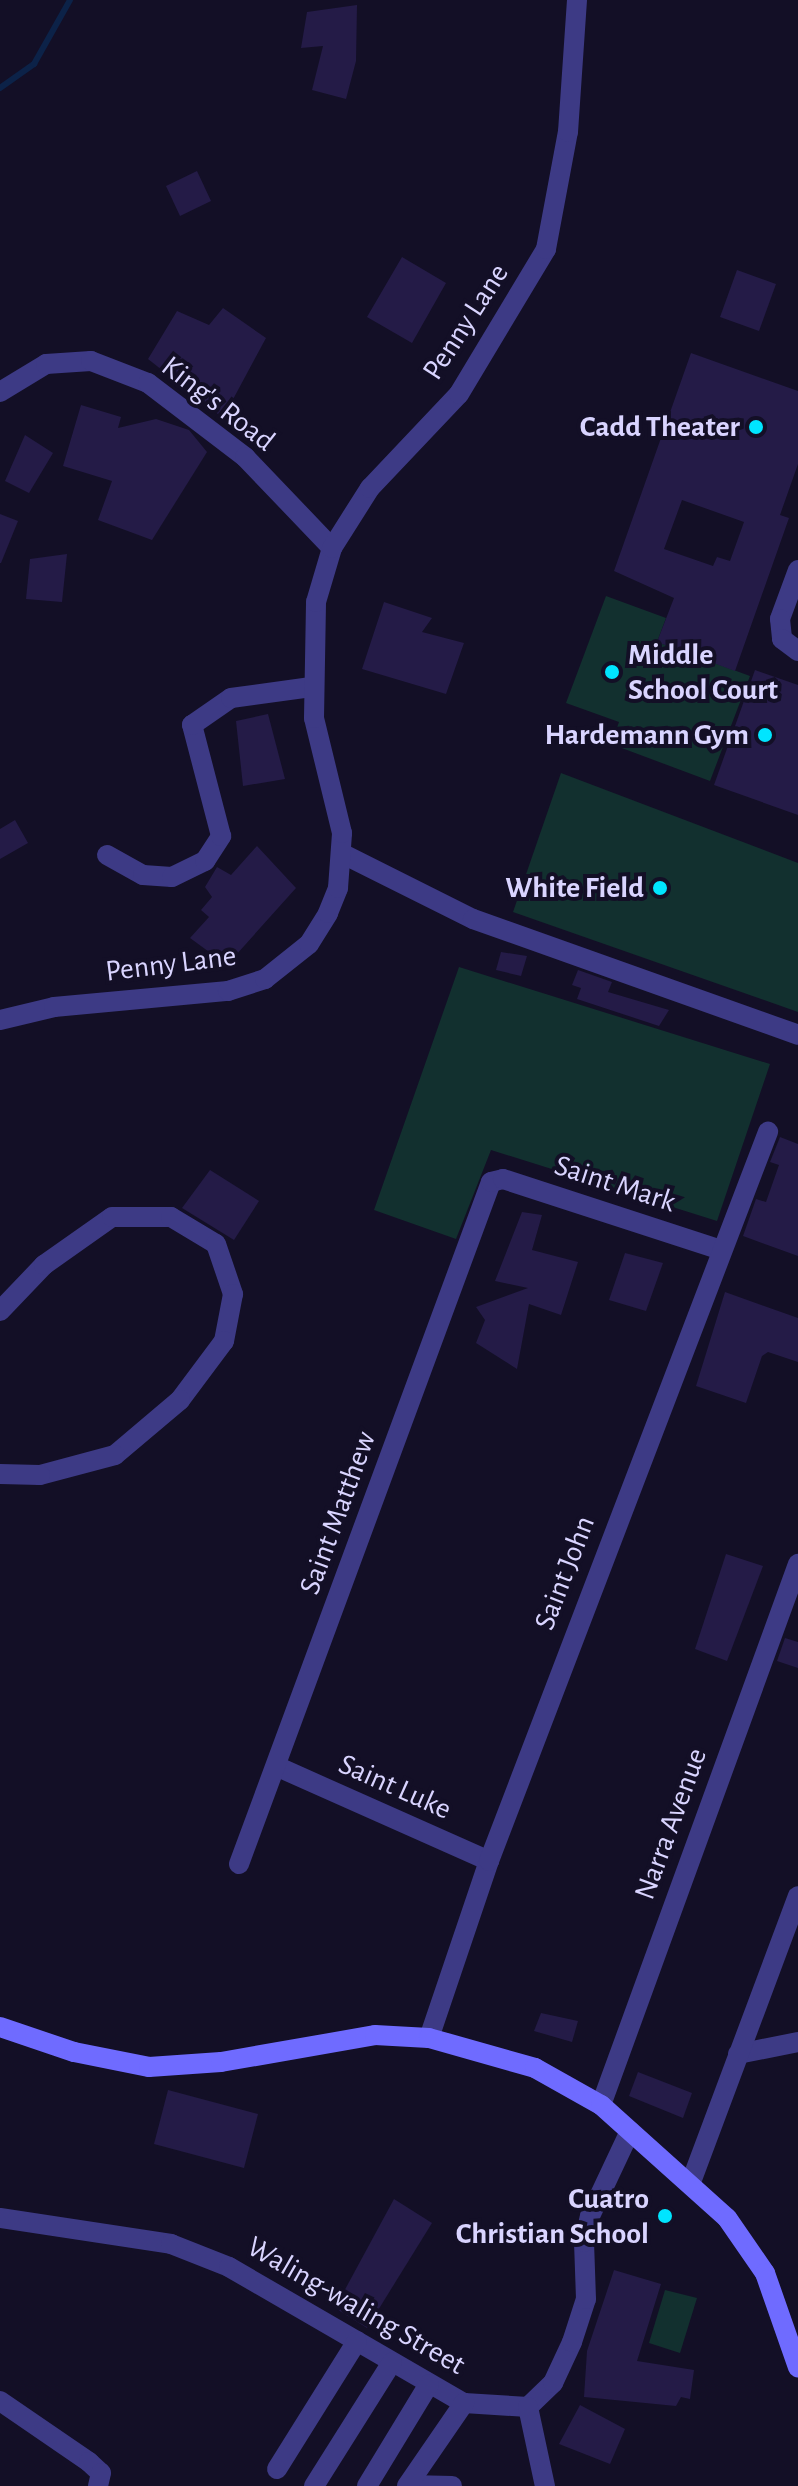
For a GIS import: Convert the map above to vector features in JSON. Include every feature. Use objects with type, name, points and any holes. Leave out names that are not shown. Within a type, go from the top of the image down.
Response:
[{"type":"street","name":"Penny Lane","points":[[0,1020],[54,1007],[228,991],[265,979],[309,944],[328,913],[343,854],[311,687],[316,602],[332,548],[370,488],[459,394],[546,249],[568,132],[577,0]]},
{"type":"street","name":"King's Road","points":[[0,392],[46,364],[91,361],[148,383],[245,457],[332,548]]},
{"type":"street","points":[[798,570],[780,619],[782,639],[798,651]]},
{"type":"street","points":[[107,855],[143,875],[172,877],[205,861],[221,836],[192,725],[231,698],[311,687]]},
{"type":"street","points":[[343,854],[473,919],[798,1035]]},
{"type":"street","name":"Saint John","points":[[429,2038],[489,1861],[719,1249],[768,1132]]},
{"type":"street","name":"Saint Mark","points":[[491,1182],[503,1179],[719,1249]]},
{"type":"street","name":"Saint Matthew","points":[[239,1864],[278,1767],[491,1182]]},
{"type":"street","points":[[0,1311],[44,1265],[112,1217],[171,1217],[216,1244],[233,1294],[224,1341],[180,1400],[115,1455],[40,1475],[0,1474]]},
{"type":"street","name":"Narra Avenue","points":[[601,2105],[798,1564]]},
{"type":"street","name":"Saint Luke","points":[[278,1767],[489,1861]]},
{"type":"street","points":[[691,2182],[798,1896]]},
{"type":"street","points":[[0,2027],[74,2052],[149,2067],[221,2062],[375,2035],[429,2038],[535,2068],[601,2105],[691,2182],[727,2218],[765,2273],[798,2367]]},
{"type":"street","points":[[738,2054],[798,2042]]},
{"type":"street","points":[[545,2486],[528,2407],[553,2383],[572,2342],[586,2299],[584,2242],[590,2216],[630,2131]]},
{"type":"street","name":"Waling-waling Street","points":[[0,2218],[171,2244],[229,2267],[464,2403],[528,2407]]},
{"type":"street","points":[[277,2469],[357,2341]]},
{"type":"street","points":[[314,2486],[392,2362]]},
{"type":"street","points":[[367,2486],[429,2384]]},
{"type":"street","points":[[0,2401],[99,2479]]},
{"type":"street","points":[[408,2486],[464,2403]]},
{"type":"street","points":[[408,2486],[452,2486]]},
{"type":"green space","points":[[606,596],[666,618],[657,642],[750,676],[710,781],[611,744],[619,722],[566,703]]},
{"type":"green space","name":"White Field","points":[[561,773],[798,863],[798,1012],[513,912]]},
{"type":"green space","points":[[459,967],[770,1064],[717,1221],[491,1150],[456,1239],[374,1210]]},
{"type":"green space","points":[[665,2290],[697,2298],[680,2353],[649,2343]]},
{"type":"building","points":[[357,5],[356,61],[346,99],[312,90],[323,46],[301,48],[307,12]]},
{"type":"building","points":[[197,171],[211,201],[180,216],[166,186]]},
{"type":"building","points":[[402,257],[446,283],[412,343],[367,317]]},
{"type":"building","points":[[737,270],[776,284],[759,331],[720,317]]},
{"type":"building","points":[[223,308],[266,338],[223,418],[148,359],[177,311],[209,325]]},
{"type":"building","points":[[691,353],[798,391],[798,464],[780,515],[789,518],[735,671],[657,642],[674,598],[614,571]],"holes":[[[682,500],[744,522],[730,561],[717,557],[713,566],[664,549]]]},
{"type":"building","points":[[81,405],[121,417],[118,428],[156,419],[189,430],[207,452],[152,540],[98,520],[112,481],[63,466]]},
{"type":"building","points":[[25,435],[53,453],[29,493],[5,481]]},
{"type":"building","points":[[0,514],[18,521],[1,563],[0,563]]},
{"type":"building","points":[[67,554],[62,602],[26,599],[30,559]]},
{"type":"building","points":[[384,602],[432,618],[422,632],[464,643],[446,694],[362,669]]},
{"type":"building","name":"Hardemann Gym","points":[[755,670],[798,685],[798,815],[714,785]]},
{"type":"building","points":[[268,714],[285,779],[243,786],[236,721]]},
{"type":"building","points":[[15,820],[28,843],[0,859],[0,829]]},
{"type":"building","points":[[257,846],[296,888],[227,965],[190,938],[209,917],[201,910],[212,897],[205,887],[217,867],[231,875]]},
{"type":"building","points":[[501,952],[527,956],[521,976],[496,970]]},
{"type":"building","points":[[578,970],[612,982],[608,992],[669,1010],[659,1026],[577,999],[581,988],[572,985]]},
{"type":"building","points":[[780,1137],[798,1144],[798,1256],[743,1236],[756,1199],[766,1202],[779,1165],[770,1162]]},
{"type":"building","points":[[210,1170],[259,1201],[234,1240],[182,1208]]},
{"type":"building","points":[[522,1212],[542,1215],[532,1250],[578,1262],[561,1315],[529,1304],[517,1369],[476,1343],[485,1320],[476,1307],[528,1288],[495,1281]]},
{"type":"building","points":[[625,1253],[663,1263],[646,1311],[609,1300]]},
{"type":"building","points":[[725,1292],[798,1318],[798,1362],[768,1352],[762,1356],[746,1403],[696,1386]]},
{"type":"building","points":[[726,1554],[763,1566],[727,1661],[695,1649]]},
{"type":"building","points":[[785,1638],[798,1642],[798,1668],[777,1661]]},
{"type":"building","points":[[541,2013],[578,2021],[572,2042],[534,2031]]},
{"type":"building","points":[[638,2072],[692,2093],[683,2118],[629,2096]]},
{"type":"building","points":[[168,2090],[258,2114],[244,2168],[154,2144]]},
{"type":"building","points":[[394,2199],[432,2223],[367,2328],[335,2308]]},
{"type":"building","points":[[614,2270],[661,2284],[637,2361],[694,2370],[690,2399],[681,2397],[676,2406],[584,2397],[587,2351]]},
{"type":"building","points":[[580,2405],[625,2429],[610,2464],[559,2444]]},
{"type":"waterway","points":[[0,88],[34,64],[70,0]]},
{"type":"place","name":"Cadd Theater","points":[[756,427]]},
{"type":"place","name":"Middle School Court","points":[[612,672]]},
{"type":"place","name":"Hardemann Gym","points":[[765,735]]},
{"type":"place","name":"White Field","points":[[660,888]]},
{"type":"place","name":"Cuatro Christian School","points":[[665,2216]]}]
